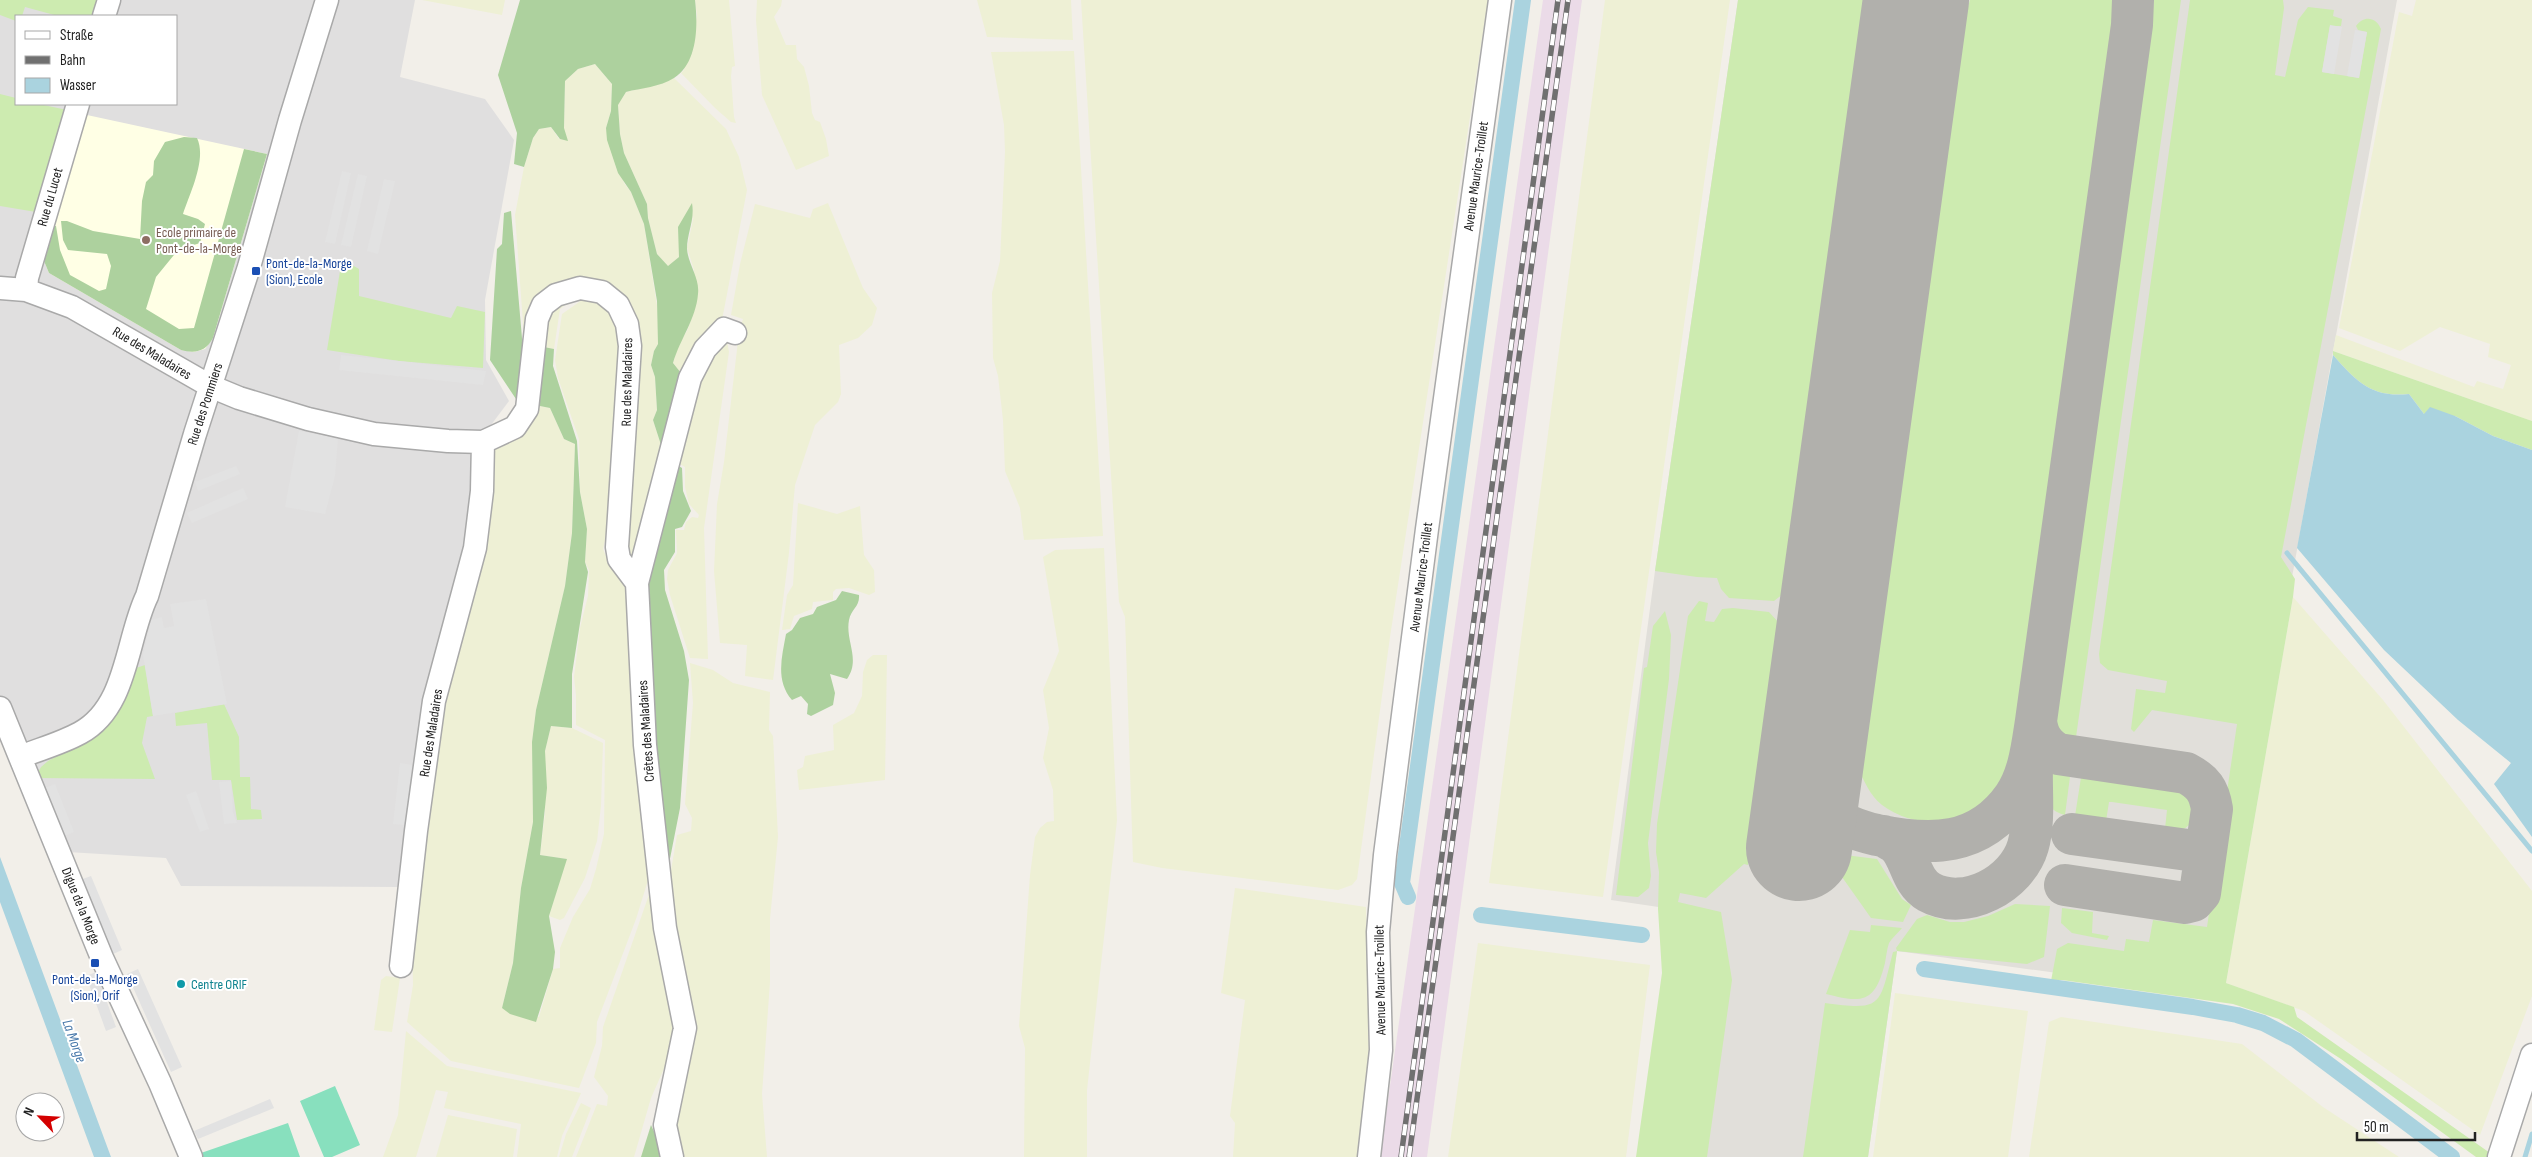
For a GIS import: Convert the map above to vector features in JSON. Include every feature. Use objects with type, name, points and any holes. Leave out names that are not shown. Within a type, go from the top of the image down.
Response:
[{"type":"street","points":[[104,15],[109,0]]},
{"type":"street","name":"Rue des Pommiers","points":[[20,757],[80,733],[97,721],[109,705],[119,682],[139,612],[147,596],[210,386],[249,267],[290,120],[327,0]]},
{"type":"street","name":"Avenue Maurice-Troillet","points":[[1369,1157],[1381,1050],[1378,932],[1385,855],[1427,529],[1500,0]]},
{"type":"street","name":"Rue du Lucet","points":[[26,290],[32,259],[78,105]]},
{"type":"street","name":"Rue des Maladaires","points":[[0,288],[26,290],[72,307],[210,386],[308,419],[374,434],[483,442],[515,427],[528,408],[537,319],[543,305],[556,294],[580,288],[602,292],[618,305],[627,324],[630,346],[617,547],[619,559],[637,583]]},
{"type":"street","name":"Crêtes des Maladaires","points":[[672,1157],[665,1125],[685,1028],[665,928],[645,745],[637,583],[690,378],[705,350],[724,329],[735,333]]},
{"type":"street","name":"Rue des Maladaires","points":[[401,966],[416,832],[434,701],[475,548],[482,491],[483,442]]},
{"type":"street","name":"Digue de la Morge","points":[[0,708],[102,958],[160,1083],[191,1157]]},
{"type":"street","points":[[2499,1157],[2532,1055]]},
{"type":"shaded area","points":[[0,0],[415,0],[400,77],[485,99],[514,140],[485,300],[486,360],[509,401],[491,425],[480,465],[399,887],[181,886],[166,858],[68,852],[0,703]]},
{"type":"shaded area","points":[[422,0],[505,0],[502,15]]},
{"type":"shaded area","points":[[695,0],[729,0],[735,66],[732,67],[731,76],[736,123],[731,122],[715,108],[681,73],[684,70],[697,16]]},
{"type":"shaded area","points":[[757,0],[782,0],[781,6],[774,17],[786,45],[796,45],[797,59],[804,67],[809,86],[812,113],[815,120],[820,122],[826,139],[829,156],[796,170],[762,95],[756,20]]},
{"type":"shaded area","points":[[977,0],[1071,0],[1073,40],[987,37]]},
{"type":"shaded area","points":[[1081,0],[1488,0],[1390,637],[1357,879],[1352,885],[1338,890],[1162,868],[1133,862],[1125,617],[1119,602]]},
{"type":"shaded area","points":[[1543,0],[1582,0],[1427,1157],[1380,1157]]},
{"type":"shaded area","points":[[1605,0],[1730,0],[1603,897],[1489,883]]},
{"type":"shaded area","points":[[1738,0],[2397,0],[2216,995],[1897,951],[1868,1157],[1637,1157],[1672,909],[1611,900],[1655,571]]},
{"type":"shaded area","points":[[2416,0],[2532,0],[2532,421],[2333,351],[2336,335],[2474,387],[2477,381],[2503,389],[2511,365],[2488,357],[2490,344],[2440,327],[2400,351],[2339,328],[2399,12],[2412,16]]},
{"type":"shaded area","points":[[2330,25],[2342,27],[2334,74],[2322,72]]},
{"type":"shaded area","points":[[2355,30],[2367,32],[2359,78],[2347,76]]},
{"type":"shaded area","points":[[1074,51],[1103,536],[1024,540],[1020,508],[1005,471],[1003,420],[998,376],[993,358],[992,293],[1000,261],[1005,152],[1004,125],[991,52]]},
{"type":"shaded area","points":[[595,64],[612,84],[611,111],[606,128],[624,183],[631,192],[644,224],[659,318],[658,344],[654,351],[651,365],[655,377],[657,410],[653,420],[662,448],[641,563],[627,559],[637,323],[633,310],[626,301],[582,280],[524,336],[515,215],[524,167],[533,138],[539,129],[551,127],[559,139],[564,129],[565,81],[578,69]]},
{"type":"shaded area","points":[[674,78],[726,129],[739,157],[747,190],[722,320],[685,378],[673,363],[678,345],[687,331],[692,317],[694,270],[687,248],[694,215],[679,257],[668,267],[657,254],[648,218],[647,204],[624,153],[620,134],[618,104],[626,92]]},
{"type":"shaded area","name":"Ecole primaire de Pont-de-la-Morge","points":[[87,115],[267,154],[213,338],[205,349],[194,352],[181,350],[49,273],[44,261],[45,253]]},
{"type":"shaded area","points":[[342,171],[351,173],[335,244],[325,242]]},
{"type":"shaded area","points":[[358,174],[367,176],[351,247],[341,245]]},
{"type":"shaded area","points":[[384,179],[395,181],[378,254],[367,251]]},
{"type":"shaded area","points":[[828,203],[863,288],[877,308],[872,325],[858,338],[839,345],[841,394],[838,402],[815,425],[795,485],[789,553],[773,680],[745,676],[747,645],[720,643],[714,571],[717,504],[724,462],[739,332],[743,319],[731,315],[740,264],[755,204],[810,218],[813,209]]},
{"type":"shaded area","points":[[593,298],[606,304],[623,333],[610,520],[603,549],[609,563],[625,581],[649,877],[636,919],[597,1022],[596,1043],[579,1088],[451,1061],[407,1022],[413,985],[412,940],[422,813],[491,449],[535,405],[550,408],[564,439],[575,444],[572,533],[565,586],[536,710],[532,742],[533,822],[521,888],[513,963],[502,1008],[539,1017],[553,969],[560,968],[560,948],[573,917],[590,889],[596,869],[604,834],[605,740],[576,725],[574,677],[580,628],[588,596],[589,570],[585,562],[587,529],[580,492],[579,439],[558,378],[555,360],[562,314],[582,300]]},
{"type":"shaded area","points":[[572,300],[560,309],[554,349],[539,346],[549,314],[559,303]]},
{"type":"shaded area","points":[[717,340],[727,341],[729,352],[704,528],[708,659],[690,658],[670,595],[667,579],[668,570],[677,553],[676,530],[684,530],[686,522],[692,517],[698,518],[699,515],[689,504],[685,487],[685,467],[676,462],[693,380]]},
{"type":"shaded area","points":[[341,355],[486,371],[483,385],[339,370]]},
{"type":"shaded area","points":[[299,431],[338,438],[335,476],[325,514],[285,507]]},
{"type":"shaded area","points":[[236,466],[240,474],[198,491],[195,482]]},
{"type":"shaded area","points":[[243,488],[248,499],[192,523],[187,513]]},
{"type":"shaded area","points":[[798,503],[837,514],[860,506],[864,555],[874,570],[875,592],[869,595],[849,588],[836,589],[833,592],[833,600],[813,602],[812,609],[794,616],[790,629],[782,630],[787,595],[793,585]]},
{"type":"shaded area","points":[[1104,548],[1117,820],[1087,1090],[1087,1157],[1024,1157],[1025,1048],[1019,1026],[1030,875],[1035,837],[1040,828],[1047,822],[1054,821],[1053,790],[1043,758],[1049,728],[1043,690],[1059,651],[1043,557],[1055,550]]},
{"type":"shaded area","points":[[2293,597],[2383,700],[2532,891],[2532,996],[2480,1135],[2304,1011],[2226,983]]},
{"type":"shaded area","points":[[206,599],[227,704],[153,716],[143,655],[151,620],[162,617],[164,628],[174,626],[170,604]]},
{"type":"shaded area","points":[[873,655],[887,655],[885,780],[799,790],[797,770],[803,767],[805,756],[834,750],[833,725],[854,713],[862,696],[863,672],[867,660]]},
{"type":"shaded area","points":[[690,663],[713,670],[733,683],[770,692],[769,730],[773,736],[778,837],[770,919],[770,982],[762,1094],[767,1157],[677,1157],[674,1144],[677,1092],[668,888],[677,835],[691,831],[692,818],[685,804],[693,703]]},
{"type":"shaded area","points":[[551,726],[572,728],[603,743],[601,806],[597,841],[585,878],[564,918],[560,920],[549,916],[566,859],[540,855],[545,813],[545,751]]},
{"type":"shaded area","points":[[400,763],[412,765],[405,825],[393,824]]},
{"type":"shaded area","points":[[231,781],[233,812],[237,823],[224,824],[219,782]]},
{"type":"shaded area","points":[[55,784],[74,832],[62,837],[42,789]]},
{"type":"shaded area","points":[[196,791],[209,829],[200,832],[186,795]]},
{"type":"shaded area","points":[[91,876],[122,950],[111,955],[80,880]]},
{"type":"shaded area","points":[[652,886],[675,1008],[674,1046],[651,1098],[634,1157],[576,1157],[597,1104],[607,1106],[608,1096],[594,1077],[602,1046],[603,1027]]},
{"type":"shaded area","points":[[1235,888],[1366,907],[1370,1054],[1358,1157],[1233,1157],[1235,1123],[1230,1116],[1245,1000],[1221,993]]},
{"type":"shaded area","points":[[1478,943],[1650,965],[1626,1157],[1448,1157]]},
{"type":"shaded area","points":[[138,969],[182,1067],[171,1072],[127,974]]},
{"type":"shaded area","points":[[96,972],[116,1027],[106,1031],[86,976]]},
{"type":"shaded area","points":[[386,976],[400,978],[392,1032],[374,1030],[381,980]]},
{"type":"shaded area","points":[[1895,993],[2028,1011],[2008,1157],[1873,1157]]},
{"type":"shaded area","points":[[2061,1017],[2242,1044],[2323,1107],[2399,1157],[2029,1157],[2049,1022]]},
{"type":"shaded area","points":[[406,1031],[447,1066],[581,1093],[562,1136],[557,1157],[517,1157],[521,1124],[444,1108],[448,1092],[436,1090],[416,1157],[383,1157],[398,1115]]},
{"type":"shaded area","points":[[270,1099],[274,1108],[198,1139],[194,1131]]},
{"type":"shaded area","points":[[581,1103],[591,1108],[572,1157],[559,1157],[566,1134]]},
{"type":"shaded area","points":[[448,1115],[517,1129],[513,1157],[436,1157]]},
{"type":"green space","points":[[0,0],[100,0],[95,15],[54,15],[25,7],[22,15],[15,15],[15,21],[0,15]]},
{"type":"green space","points":[[520,0],[695,0],[695,43],[688,63],[674,78],[650,87],[626,92],[618,105],[620,134],[624,153],[647,204],[648,218],[657,254],[668,266],[679,257],[678,227],[692,203],[693,209],[687,249],[697,282],[697,303],[673,363],[685,378],[662,448],[653,420],[657,410],[655,377],[651,365],[654,351],[658,344],[657,301],[644,224],[631,192],[618,173],[607,140],[606,128],[611,111],[612,84],[595,64],[578,69],[565,81],[564,128],[568,141],[560,139],[551,127],[539,129],[533,138],[524,167],[514,164],[517,133],[498,75]]},
{"type":"green space","points":[[1738,0],[1864,0],[1864,28],[1788,573],[1783,594],[1774,601],[1729,598],[1721,589],[1717,578],[1655,571]]},
{"type":"green space","points":[[1970,0],[2117,0],[2013,761],[2004,786],[1991,802],[1977,812],[1962,818],[1946,822],[1929,822],[1896,814],[1882,805],[1871,792],[1857,767],[1958,40]]},
{"type":"green space","points":[[2154,0],[2181,0],[2075,744],[2061,739],[2053,730]]},
{"type":"green space","points":[[2190,0],[2283,0],[2284,8],[2275,75],[2285,77],[2298,20],[2308,7],[2334,10],[2333,16],[2342,19],[2341,26],[2330,26],[2322,72],[2359,78],[2367,32],[2358,30],[2356,26],[2363,20],[2370,19],[2376,22],[2381,29],[2281,557],[2295,579],[2293,597],[2226,983],[2294,1007],[2297,1017],[2490,1153],[2488,1157],[2476,1157],[2341,1059],[2279,1019],[2233,1004],[2062,980],[2051,981],[2057,949],[2068,943],[2124,951],[2126,939],[2149,942],[2153,920],[2207,927],[2237,724],[2152,710],[2134,732],[2131,729],[2136,689],[2165,693],[2167,681],[2108,670],[2100,663],[2099,654]]},
{"type":"green space","points":[[0,94],[15,98],[15,105],[44,105],[67,110],[36,212],[0,206]]},
{"type":"green space","points":[[184,137],[197,138],[200,146],[200,156],[199,166],[183,214],[198,219],[205,224],[200,243],[178,250],[156,277],[146,309],[179,329],[194,328],[244,149],[267,154],[213,338],[204,349],[191,352],[181,350],[49,273],[44,261],[53,226],[56,226],[60,250],[70,275],[99,291],[106,289],[111,266],[107,254],[68,250],[63,240],[61,221],[67,221],[93,231],[140,239],[142,201],[146,182],[153,175],[154,161],[165,142]]},
{"type":"green space","points":[[511,211],[522,338],[526,346],[518,402],[490,360],[497,249],[502,244],[504,213]]},
{"type":"green space","points":[[342,259],[359,269],[359,296],[451,318],[457,306],[485,312],[483,368],[399,361],[327,350]]},
{"type":"green space","points":[[539,346],[554,349],[553,366],[577,441],[580,492],[587,529],[585,562],[588,572],[572,674],[572,728],[551,726],[545,751],[547,788],[540,855],[567,859],[549,916],[555,952],[553,969],[536,1022],[510,1014],[502,1008],[513,963],[521,888],[533,822],[532,742],[536,710],[565,586],[572,533],[575,444],[564,439],[550,408],[535,405]]},
{"type":"green space","points":[[2333,351],[2532,421],[2532,450],[2493,436],[2455,416],[2424,414],[2409,394],[2396,395],[2384,393],[2365,386],[2349,373],[2333,355]]},
{"type":"green space","points":[[671,461],[682,468],[683,491],[691,511],[682,527],[675,529],[675,552],[664,570],[665,590],[684,651],[689,680],[680,808],[664,889],[641,586]]},
{"type":"green space","points":[[842,591],[859,595],[858,602],[849,620],[848,628],[853,664],[847,679],[830,674],[835,693],[833,705],[811,716],[807,714],[808,704],[801,696],[792,700],[783,684],[781,668],[786,634],[792,630],[800,618],[813,614],[817,607],[836,600]]},
{"type":"green space","points":[[1699,601],[1708,603],[1705,621],[1714,622],[1722,609],[1733,608],[1769,612],[1781,625],[1748,865],[1744,864],[1706,898],[1680,893],[1678,902],[1721,912],[1732,980],[1707,1157],[1636,1157],[1662,973],[1658,909],[1659,872],[1656,852],[1657,824],[1688,616]]},
{"type":"green space","points":[[1665,611],[1671,635],[1669,679],[1648,843],[1651,876],[1649,888],[1638,897],[1616,895],[1644,668],[1647,667],[1653,626]]},
{"type":"green space","points":[[145,665],[153,716],[147,717],[142,743],[155,779],[35,778],[41,767],[48,761],[93,737],[111,721],[124,700],[136,668]]},
{"type":"green space","points":[[224,704],[239,737],[240,777],[250,777],[251,809],[261,810],[262,819],[237,820],[231,780],[212,780],[207,723],[176,726],[175,713]]},
{"type":"green space","points":[[2062,768],[2071,769],[2065,815],[2056,812],[2050,806],[2044,793],[2048,778]]},
{"type":"green space","points":[[2082,771],[2185,785],[2198,802],[2197,815],[2182,830],[2165,829],[2167,810],[2112,802],[2109,802],[2106,821],[2075,816]]},
{"type":"green space","points":[[1845,855],[1877,859],[1902,899],[1911,905],[1903,922],[1871,918],[1842,877]]},
{"type":"green space","points":[[2015,904],[2050,906],[2044,957],[2027,964],[1897,951],[1896,948],[1917,919],[1927,915],[1950,922],[1964,922],[1988,916]]},
{"type":"green space","points":[[2062,908],[2093,912],[2092,933],[2109,936],[2107,940],[2072,933],[2061,923]]},
{"type":"green space","points":[[1871,925],[1902,928],[1889,943],[1885,963],[1877,986],[1872,993],[1859,999],[1826,994],[1850,930],[1870,932]]},
{"type":"green space","points":[[1897,951],[1868,1157],[1803,1157],[1825,1003],[1858,1006],[1868,1005],[1876,1001],[1885,984],[1893,952]]},
{"type":"green space","points":[[335,1086],[360,1145],[332,1157],[324,1157],[300,1101]]},
{"type":"green space","points":[[288,1123],[300,1157],[202,1157],[201,1153]]},
{"type":"green space","points":[[651,1125],[661,1147],[663,1157],[641,1157]]},
{"type":"water","points":[[2333,355],[2349,373],[2365,386],[2384,393],[2396,395],[2409,394],[2424,414],[2430,407],[2455,416],[2493,436],[2532,450],[2532,837],[2494,784],[2511,763],[2458,720],[2384,650],[2297,548]]},
{"type":"water","name":"La Morge","points":[[0,857],[111,1157],[94,1157],[0,902]]},
{"type":"waterway","points":[[1408,897],[1402,883],[1523,0]]},
{"type":"waterway","points":[[2287,553],[2532,851]]},
{"type":"waterway","points":[[1481,915],[1642,935]]},
{"type":"waterway","points":[[1924,969],[2193,1007],[2237,1015],[2263,1023],[2296,1040],[2452,1157]]},
{"type":"waterway","points":[[2525,1157],[2532,1134]]},
{"type":"taxiway","points":[[1811,751],[1817,791],[1829,812],[1839,821],[1851,827],[1897,839],[1934,841],[1952,839],[1969,834],[1985,826],[2000,813],[2014,797],[2023,780],[2029,760],[2036,721],[2132,25],[2133,0]]},
{"type":"taxiway","points":[[2036,721],[2038,732],[2043,740],[2049,748],[2058,754],[2186,773],[2204,787],[2212,809],[2200,893],[2193,901],[2185,903],[2065,885]]},
{"type":"taxiway","points":[[1884,836],[1902,849],[1918,882],[1929,892],[1943,897],[1958,899],[1988,891],[2013,872],[2022,860],[2028,846],[2032,816],[2032,765]]},
{"type":"taxiway","points":[[2072,834],[2195,851],[2207,843]]},
{"type":"runway","points":[[1799,848],[1916,0]]},
{"type":"railway","points":[[1401,1157],[1558,0]]},
{"type":"railway","points":[[1409,1157],[1568,0]]},
{"type":"place","name":"Ecole primaire de Pont-de-la-Morge","points":[[146,240]]},
{"type":"place","name":"Pont-de-la-Morge (Sion), Ecole","points":[[256,271]]},
{"type":"place","name":"Pont-de-la-Morge (Sion), Orif","points":[[95,963]]},
{"type":"place","name":"Centre ORIF","points":[[181,984]]}]
